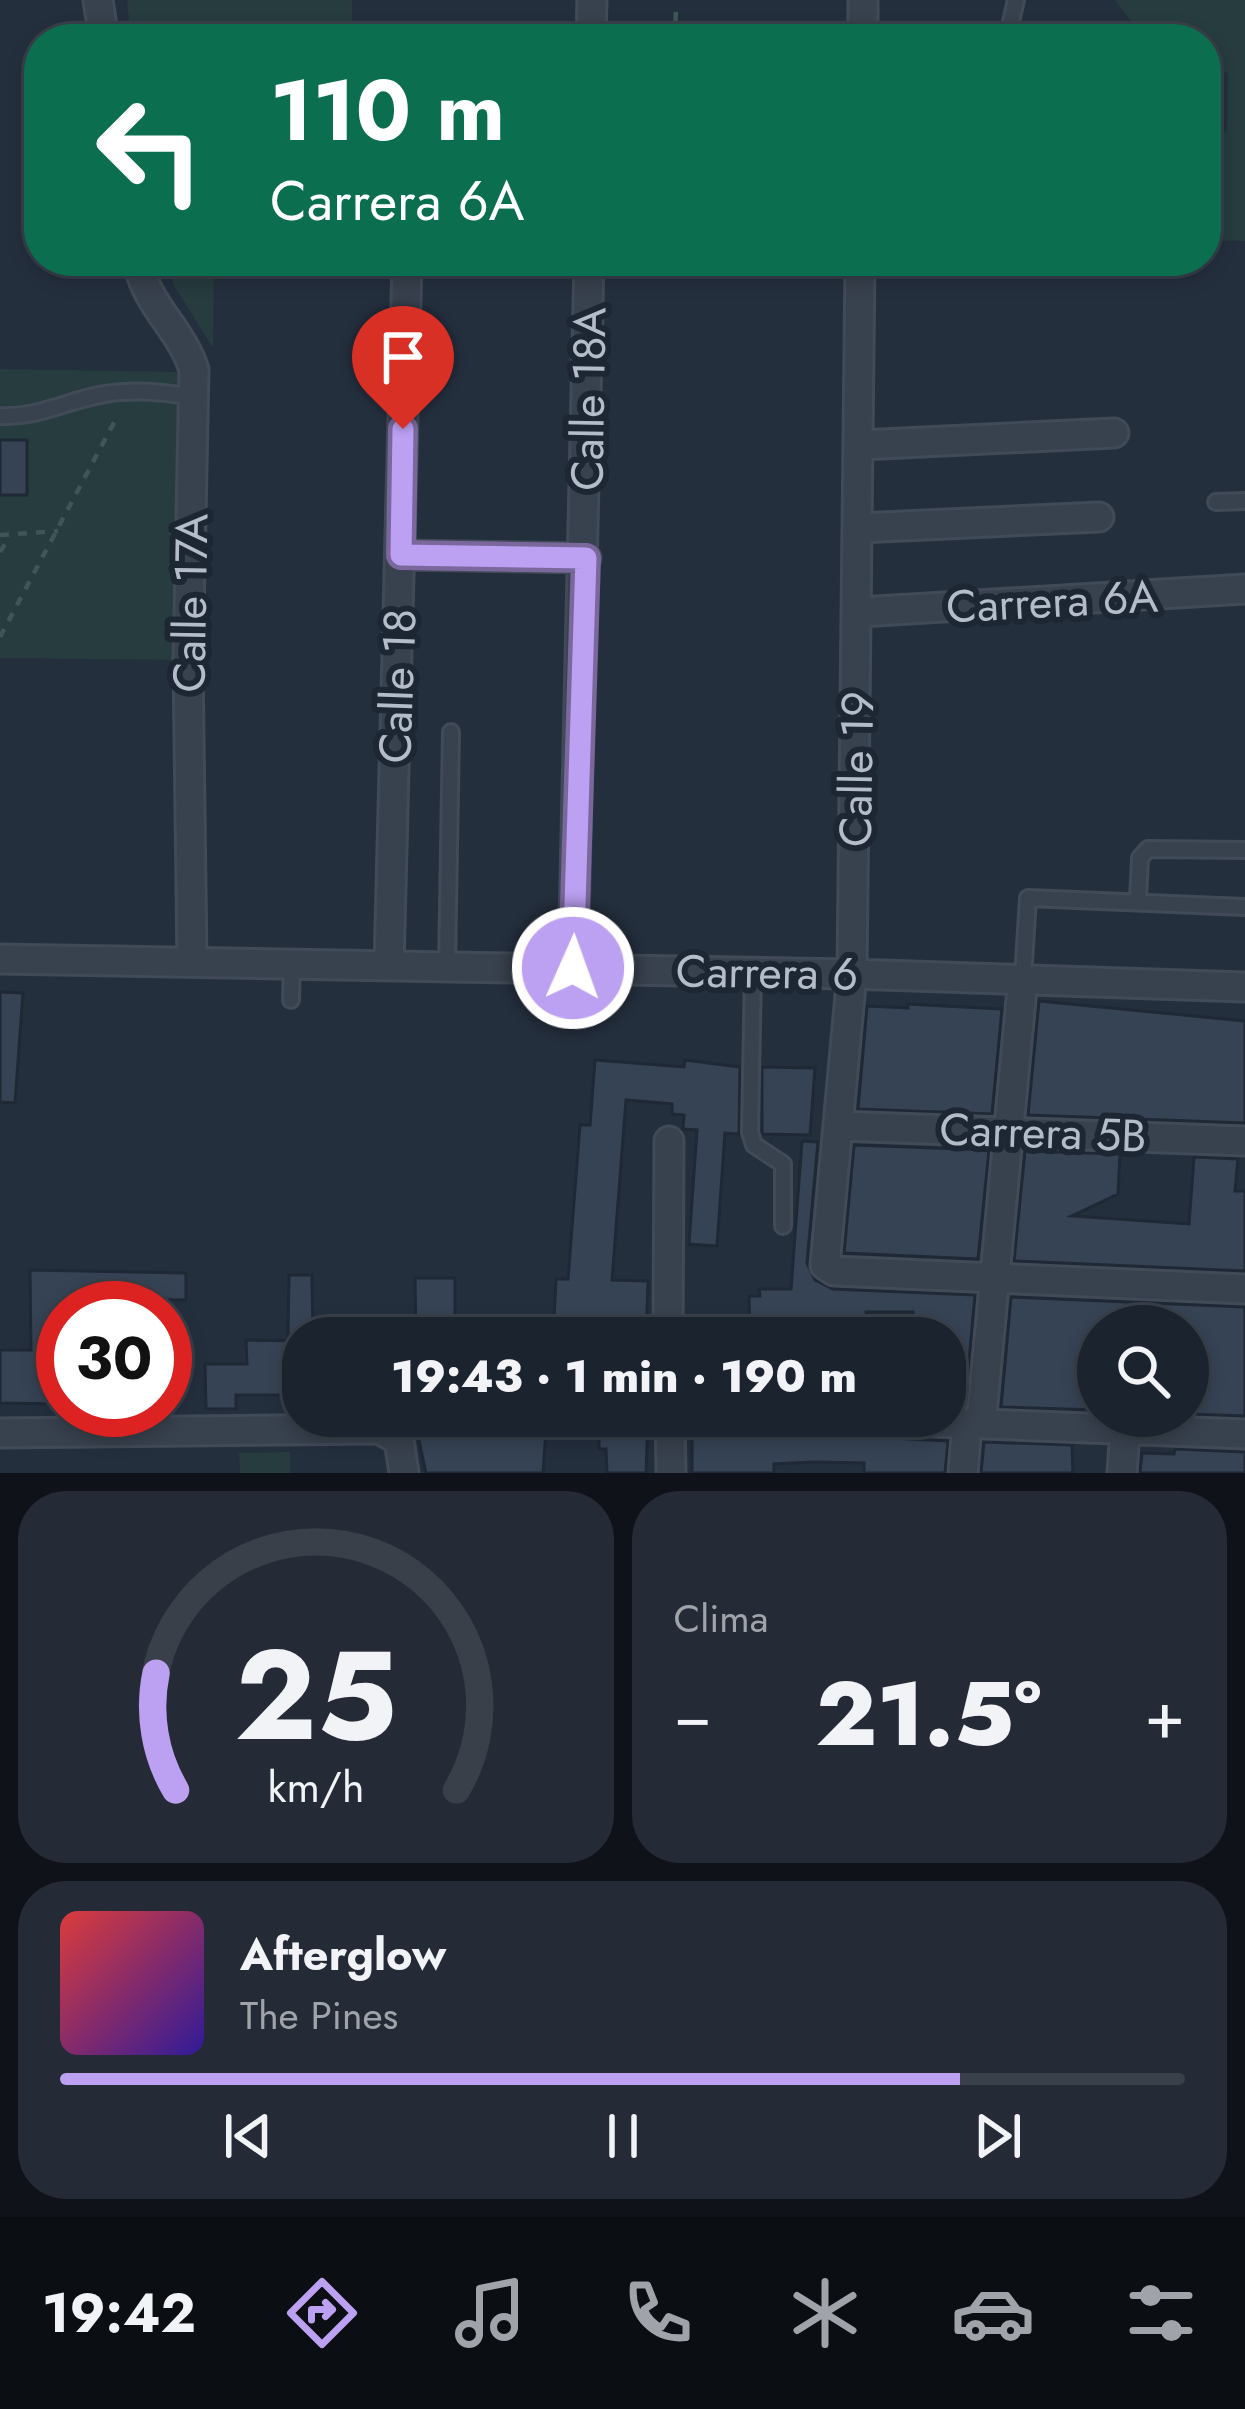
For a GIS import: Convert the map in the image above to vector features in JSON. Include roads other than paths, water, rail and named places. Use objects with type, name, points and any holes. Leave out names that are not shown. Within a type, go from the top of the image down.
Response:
[{"type":"street","name":"Calle 17A","points":[[143,276],[152,306],[190,358],[193,397],[188,662],[192,961]]},
{"type":"street","name":"Calle 18","points":[[389,967],[406,276]]},
{"type":"street","name":"Calle 18A","points":[[573,968],[586,558],[589,276]]},
{"type":"street","name":"Calle 19","points":[[860,276],[860,612],[852,974],[824,1256],[834,1271],[998,1277]]},
{"type":"street","points":[[860,445],[1114,433]]},
{"type":"street","points":[[859,528],[1099,517]]},
{"type":"street","points":[[401,555],[586,558]]},
{"type":"street","name":"Carrera 6A","points":[[860,612],[1245,589]]},
{"type":"street","name":"Carrera 6","points":[[0,959],[753,971],[1245,987]]},
{"type":"street","points":[[963,1473],[998,1277],[1023,978]]},
{"type":"street","name":"Carrera 5B","points":[[840,1126],[1245,1141]]},
{"type":"street","points":[[668,1317],[669,1142]]},
{"type":"street","points":[[998,1277],[1245,1289]]},
{"type":"street","points":[[966,1424],[1077,1428]]},
{"type":"street","points":[[0,1433],[379,1429],[399,1440],[404,1468]]},
{"type":"street","points":[[1209,1433],[1245,1434]]},
{"type":"street","points":[[670,1437],[671,1473]]},
{"type":"street","points":[[1122,1473],[1125,1437]]},
{"type":"lane","points":[[0,416],[41,415],[83,399],[131,391],[193,397]]},
{"type":"lane","points":[[1216,502],[1245,501]]},
{"type":"lane","points":[[447,966],[452,732]]},
{"type":"lane","points":[[1138,900],[1140,858],[1148,849],[1245,850]]},
{"type":"lane","points":[[1023,978],[1028,898],[1245,907]]},
{"type":"lane","points":[[291,1000],[292,962]]},
{"type":"lane","points":[[753,971],[749,1132],[754,1144],[783,1164],[783,1226]]}]
